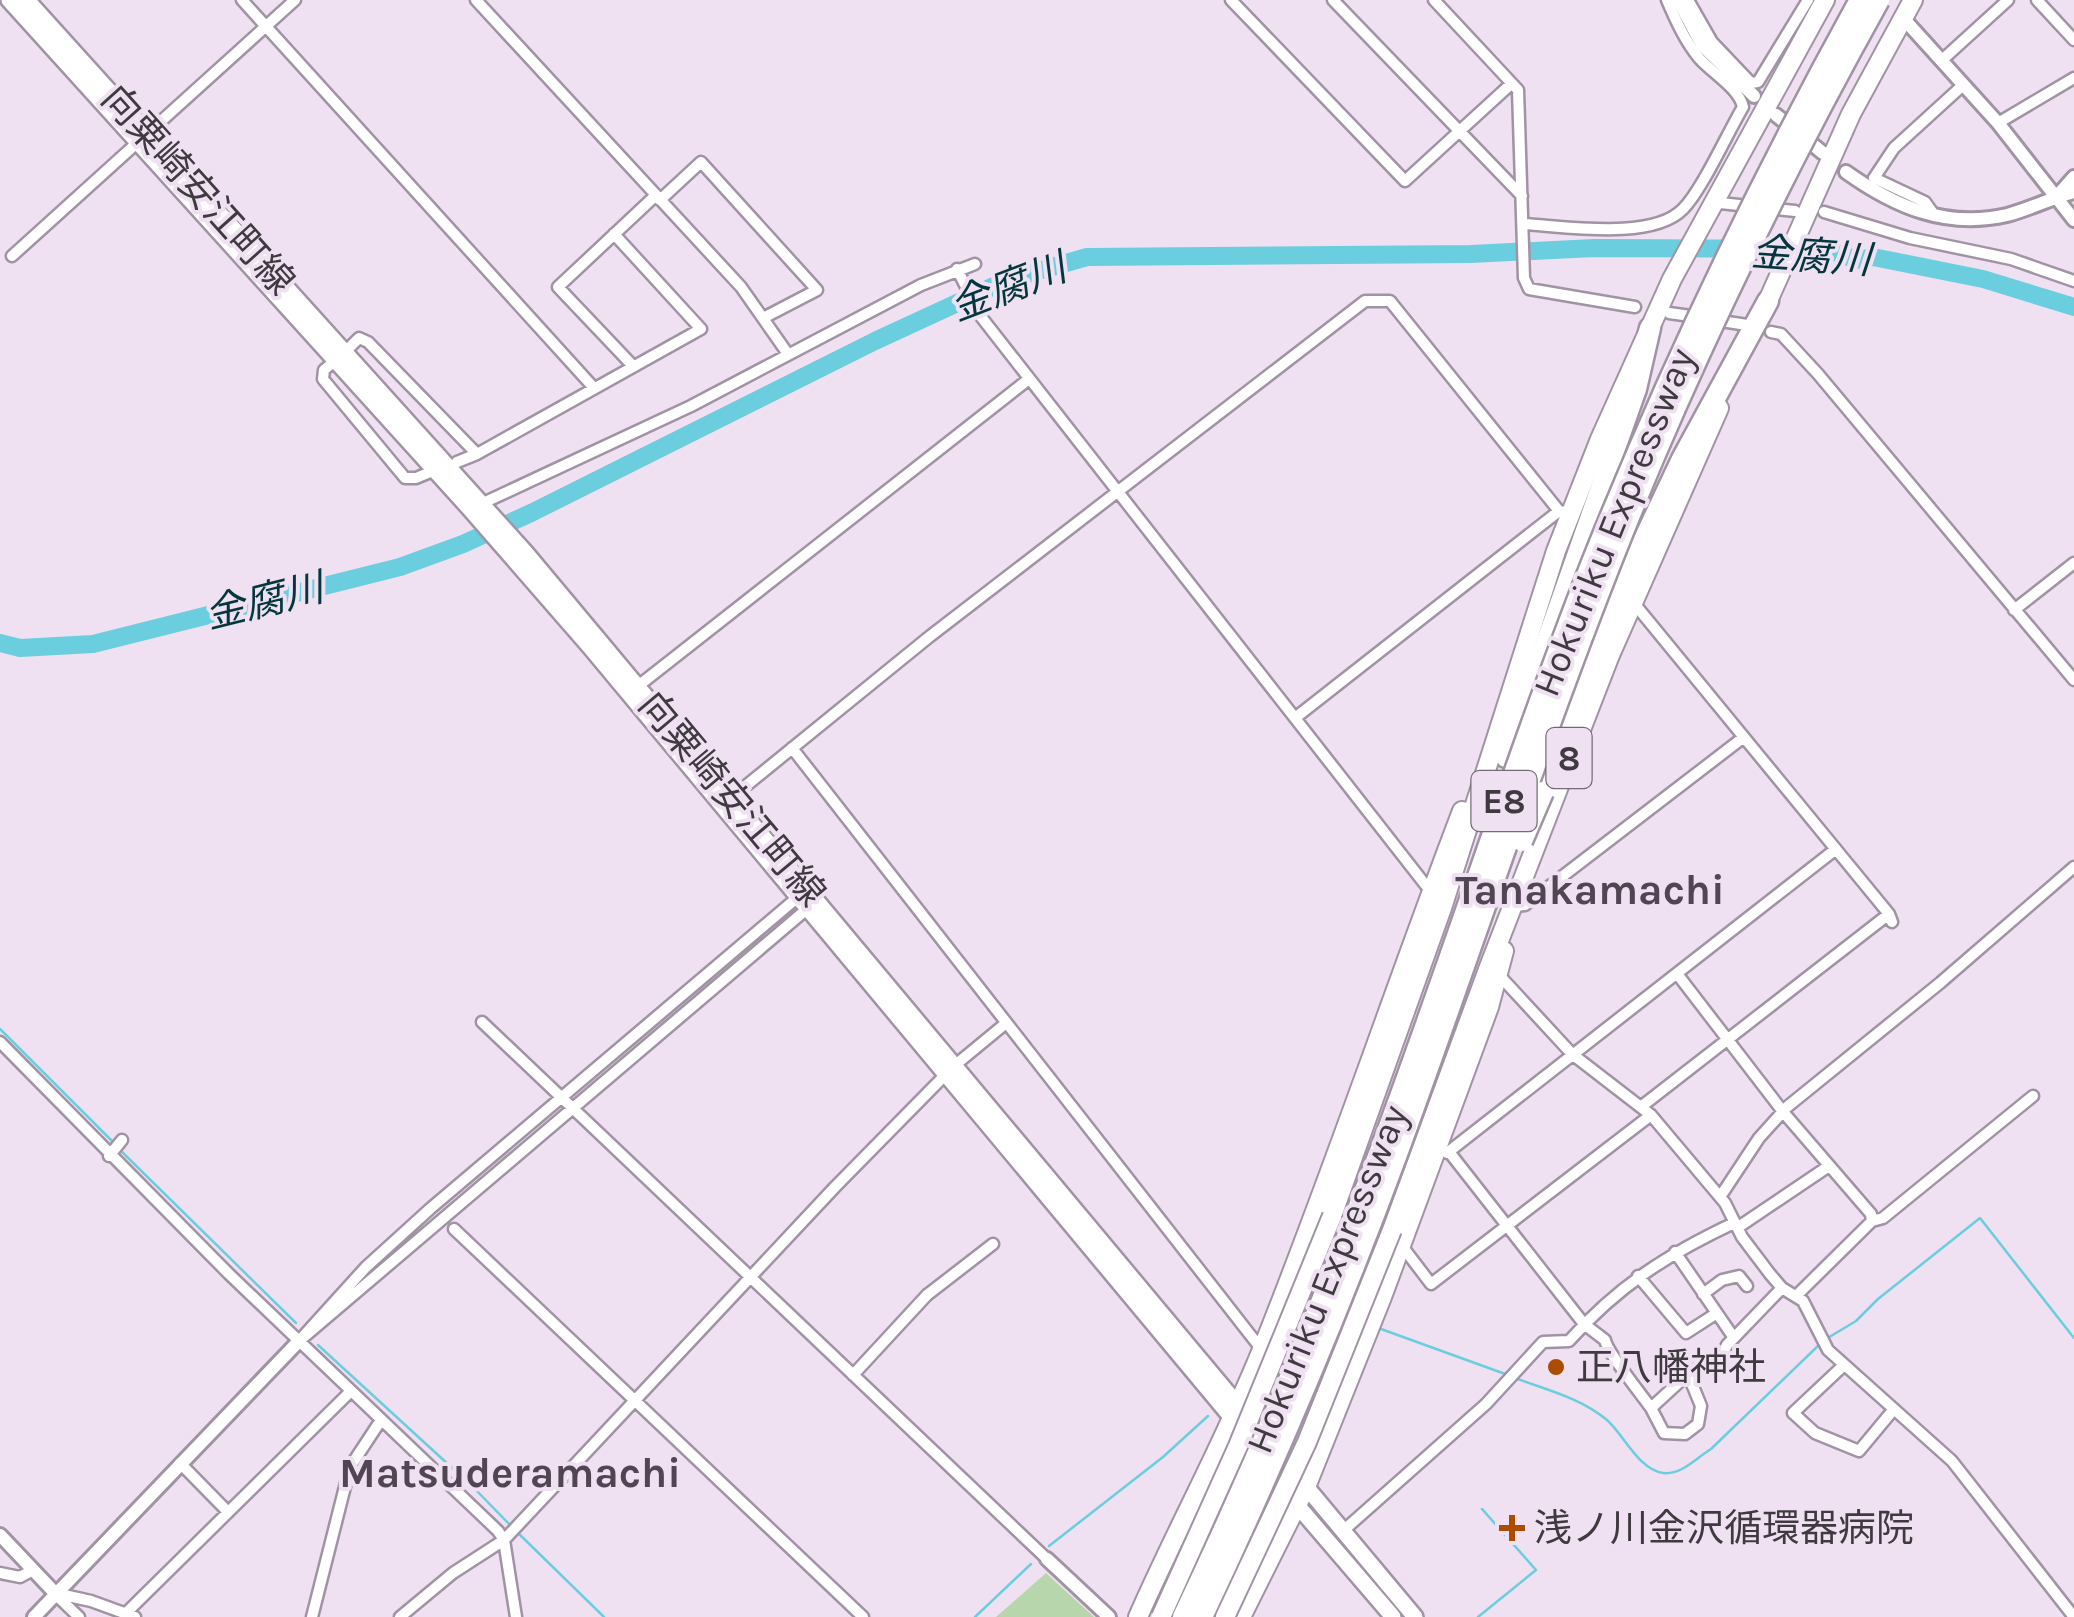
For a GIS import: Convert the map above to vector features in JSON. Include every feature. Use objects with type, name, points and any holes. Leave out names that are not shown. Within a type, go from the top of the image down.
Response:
[{"type":"highway","name":"8","points":[[1161,1617],[1280,1347],[1332,1216],[1510,693],[1565,512],[1672,279],[1825,0]]},
{"type":"highway","name":"Hokuriku Expressway","points":[[1183,1617],[1284,1393],[1366,1189],[1550,674],[1636,455],[1725,258],[1860,0]]},
{"type":"highway","name":"Hokuriku Expressway","points":[[1202,1617],[1301,1399],[1421,1087],[1566,680],[1653,460],[1783,178],[1879,0]]},
{"type":"highway","name":"8","points":[[1513,906],[1633,602],[1769,298],[1797,219],[1913,0]]},
{"type":"highway","points":[[1421,1087],[1543,792],[1610,616],[1682,459],[1769,298]]},
{"type":"highway","points":[[1423,1030],[1555,611],[1636,389],[1650,328]]},
{"type":"highway","points":[[1138,1617],[1262,1350],[1437,900]]},
{"type":"highway","points":[[1226,1617],[1397,1238],[1443,1153],[1513,906]]},
{"type":"highway","points":[[1242,1617],[1306,1487],[1495,969]]},
{"type":"main road","name":"向粟崎安江町線","points":[[9,0],[143,138],[520,556],[1235,1412],[1344,1530],[1414,1617]]},
{"type":"main road","name":"向粟崎安江町線","points":[[26,0],[143,138]]},
{"type":"main road","name":"向粟崎安江町線","points":[[1235,1412],[1297,1505],[1393,1617]]},
{"type":"street","points":[[242,0],[594,388]]},
{"type":"street","points":[[12,256],[294,0]]},
{"type":"street","points":[[476,0],[741,287],[788,354]]},
{"type":"street","points":[[1231,0],[1406,181],[1511,84]]},
{"type":"street","points":[[1333,0],[1522,196]]},
{"type":"street","points":[[1434,0],[1518,90],[1524,278],[1529,289],[1635,307]]},
{"type":"street","points":[[1523,227],[1650,225],[1676,214],[1694,199],[1743,107],[1741,98],[1714,75],[1690,45],[1667,0]]},
{"type":"street","points":[[1678,0],[1702,45],[1754,96]]},
{"type":"street","points":[[1688,0],[1712,42],[1751,83],[1758,82],[1808,0]]},
{"type":"street","points":[[1986,0],[1996,11]]},
{"type":"street","points":[[1942,61],[2008,0]]},
{"type":"street","points":[[2037,0],[2074,40]]},
{"type":"street","points":[[1903,18],[1998,123],[2074,220]]},
{"type":"street","points":[[1998,123],[2074,78]]},
{"type":"street","points":[[1936,217],[1925,202],[1874,178],[1894,148],[1962,86]]},
{"type":"street","points":[[1776,115],[1823,153]]},
{"type":"street","points":[[633,366],[558,287],[614,234],[701,162],[817,290],[763,318]]},
{"type":"street","points":[[1846,172],[1891,201],[1936,217],[1988,218],[2074,192]]},
{"type":"street","points":[[2056,197],[2074,176]]},
{"type":"street","points":[[1720,203],[1797,219]]},
{"type":"street","points":[[1824,212],[1910,238],[2011,259],[2074,282]]},
{"type":"street","points":[[457,462],[701,329],[614,234]]},
{"type":"street","points":[[475,506],[691,406],[788,354],[975,264]]},
{"type":"street","points":[[958,271],[982,318],[1437,900],[1572,1054],[1647,1110],[1720,1198],[1782,1288],[1797,1295],[1824,1344],[1952,1461],[2074,1617]]},
{"type":"street","points":[[727,801],[1366,301],[1390,300],[1565,512],[1295,718]]},
{"type":"street","points":[[1670,313],[1747,324]]},
{"type":"street","points":[[1772,332],[1781,334],[1818,374],[2074,680]]},
{"type":"street","points":[[428,474],[404,478],[323,379],[324,370],[359,338],[368,342],[477,454]]},
{"type":"street","points":[[634,690],[1029,379]]},
{"type":"street","points":[[2014,610],[2074,563]]},
{"type":"street","points":[[1397,1238],[1431,1284],[1508,1226],[1728,1040],[1891,918],[1633,602]]},
{"type":"street","points":[[1513,906],[1526,905],[1744,737]]},
{"type":"street","points":[[792,748],[1262,1350]]},
{"type":"street","points":[[1688,1374],[1701,1406],[1698,1424],[1684,1434],[1664,1433],[1626,1370],[1606,1348],[1605,1340],[1584,1324],[1508,1226],[1443,1153],[1836,849]]},
{"type":"street","points":[[1720,1198],[1759,1138],[1784,1113],[2074,867]]},
{"type":"street","points":[[34,1617],[366,1267],[560,1096],[806,900]]},
{"type":"street","points":[[298,1342],[377,1278],[806,900]]},
{"type":"street","points":[[1678,974],[1784,1113],[1871,1214],[1872,1221]]},
{"type":"street","points":[[482,1022],[1109,1617]]},
{"type":"street","points":[[400,1617],[452,1573],[511,1533],[750,1277],[950,1072],[1005,1024]]},
{"type":"street","points":[[0,1042],[298,1342],[481,1514],[511,1533]]},
{"type":"street","points":[[1797,1295],[1872,1221],[1883,1218],[2032,1096]]},
{"type":"street","points":[[110,1154],[122,1140]]},
{"type":"street","points":[[1734,1222],[1740,1226],[1830,1166]]},
{"type":"street","points":[[1344,1530],[1512,1377],[1543,1342],[1569,1341],[1619,1289],[1675,1252],[1734,1222]]},
{"type":"street","points":[[454,1229],[863,1617]]},
{"type":"street","points":[[853,1375],[927,1295],[994,1244]]},
{"type":"street","points":[[1675,1252],[1734,1338]]},
{"type":"street","points":[[1638,1276],[1686,1333],[1717,1313]]},
{"type":"street","points":[[1703,1294],[1722,1280],[1739,1276],[1748,1286]]},
{"type":"street","points":[[1651,1408],[1688,1374],[1722,1355],[1782,1288]]},
{"type":"street","points":[[1844,1365],[1792,1413],[1815,1434],[1858,1451],[1894,1408]]},
{"type":"street","points":[[55,1593],[130,1615],[351,1391]]},
{"type":"street","points":[[312,1617],[350,1467],[381,1420]]},
{"type":"street","points":[[180,1464],[228,1512]]},
{"type":"street","points":[[511,1533],[516,1617]]},
{"type":"street","points":[[0,1535],[79,1617]]},
{"type":"street","points":[[0,1573],[20,1577],[33,1570]]},
{"type":"green space","points":[[1046,1573],[1094,1617],[996,1617]]},
{"type":"waterway","name":"金腐川","points":[[0,643],[20,648],[93,644],[400,567],[531,513],[875,341],[1007,280],[1087,257],[1471,254],[1594,248],[1826,249],[1857,260],[1873,257],[1983,279],[2074,307]]},
{"type":"waterway","points":[[0,1029],[114,1143]]},
{"type":"waterway","points":[[119,1149],[296,1323]]},
{"type":"waterway","points":[[1826,1339],[1856,1321],[1980,1218],[2074,1338]]},
{"type":"waterway","points":[[1381,1329],[1508,1375]]},
{"type":"waterway","points":[[1515,1378],[1597,1412],[1647,1466],[1670,1473],[1683,1469],[1711,1449],[1820,1344]]},
{"type":"waterway","points":[[318,1345],[510,1525]]},
{"type":"waterway","points":[[1049,1546],[1163,1457],[1208,1416]]},
{"type":"waterway","points":[[1478,1617],[1536,1570],[1482,1509]]},
{"type":"waterway","points":[[516,1531],[604,1617]]},
{"type":"waterway","points":[[975,1617],[1031,1564]]},
{"type":"place","name":"正八幡神社","points":[[1556,1367]]},
{"type":"place","name":"浅ノ川金沢循環器病院","points":[[1512,1528]]},
{"type":"district","name":"Tanakamachi","points":[[1590,890]]},
{"type":"district","name":"Matsuderamachi","points":[[510,1473]]}]
